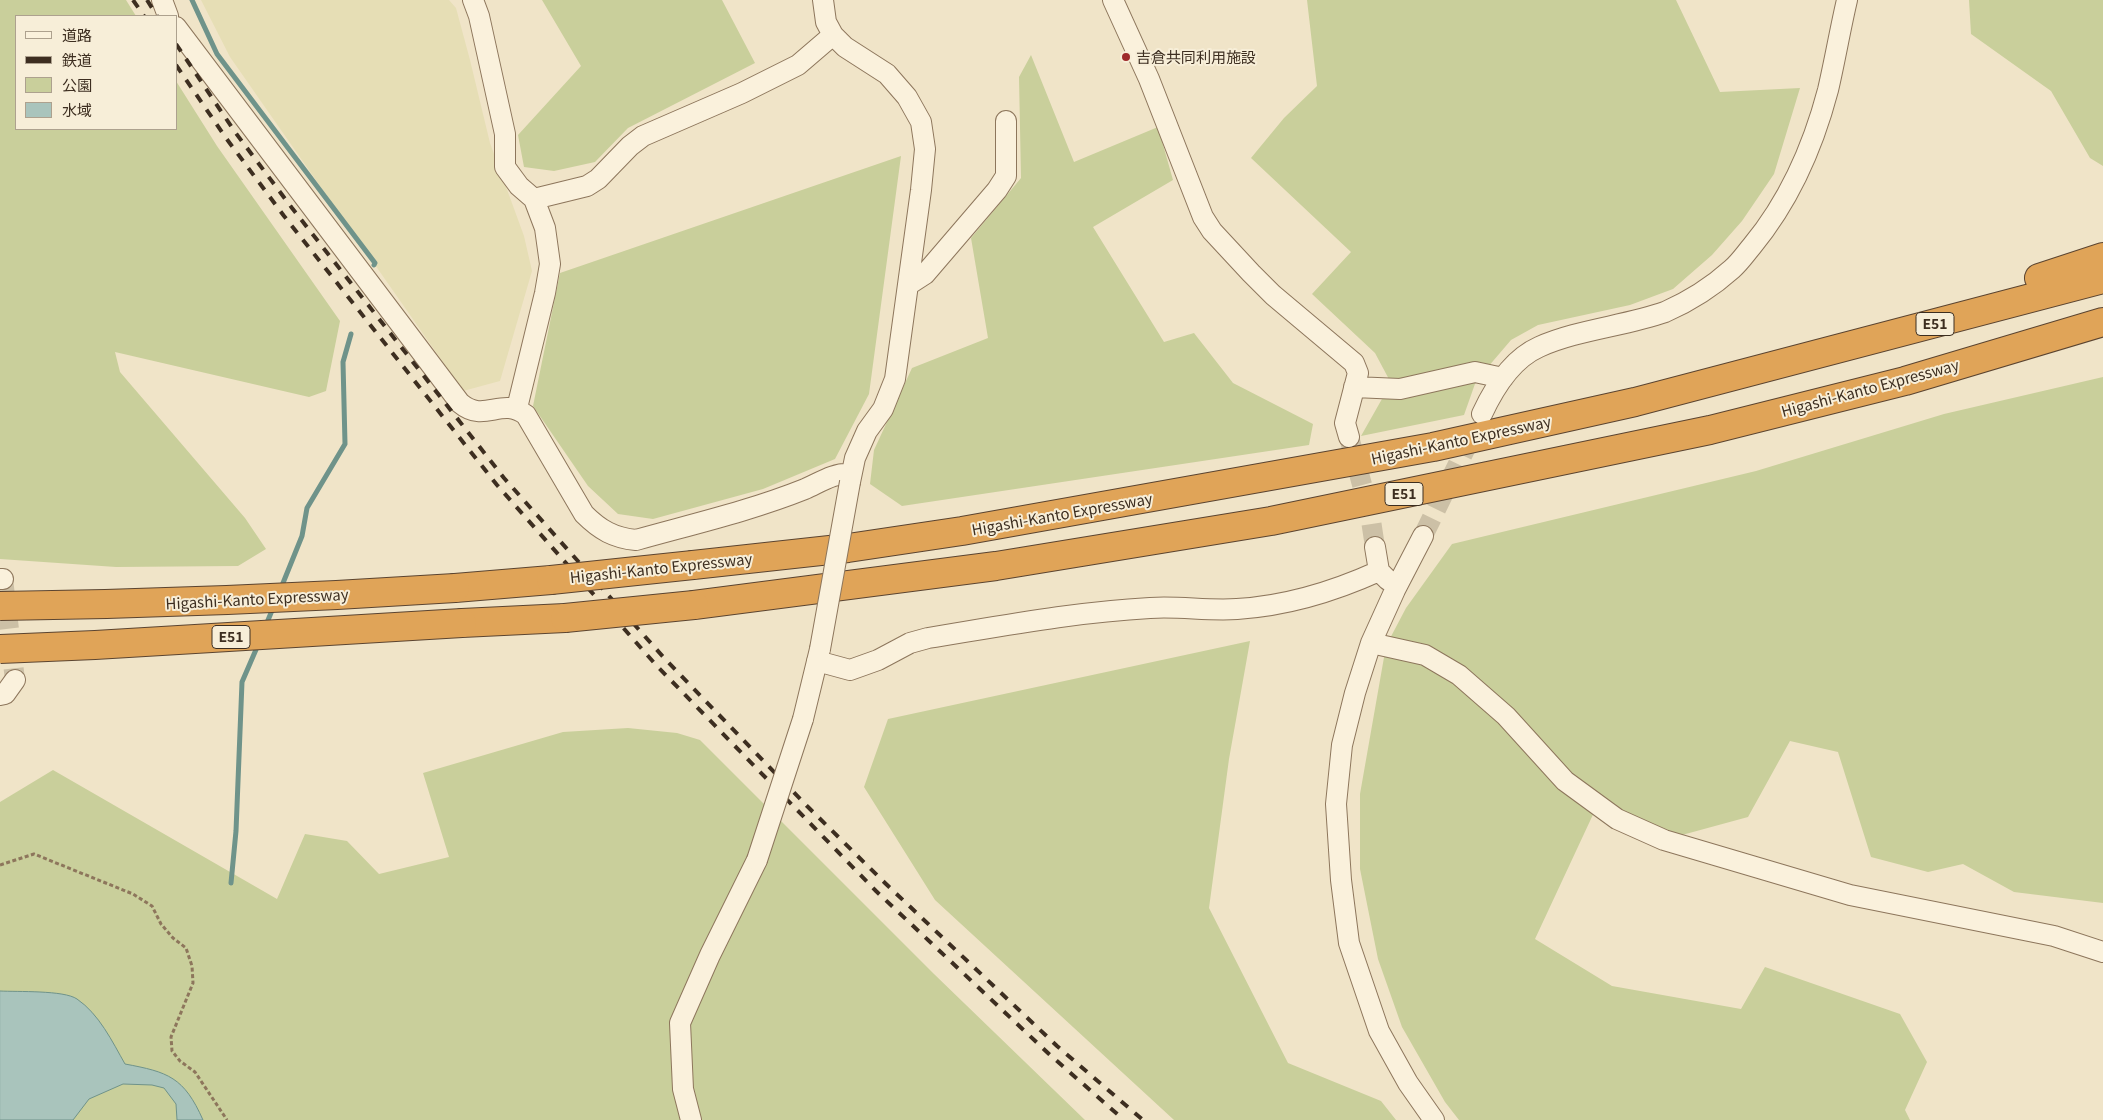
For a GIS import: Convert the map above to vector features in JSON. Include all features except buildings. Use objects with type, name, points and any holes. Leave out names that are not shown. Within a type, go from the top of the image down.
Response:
[{"type":"highway","points":[[1768,369],[2103,257]]},
{"type":"highway","name":"Higashi-Kanto Expressway","points":[[0,606],[160,604],[336,596],[454,588],[551,580],[848,548],[962,531],[1380,458],[1617,406],[1768,369],[2103,279]]},
{"type":"highway","name":"Higashi-Kanto Expressway","points":[[0,648],[95,645],[564,618],[694,605],[996,566],[1280,519],[1710,430],[1906,381],[2103,322]]},
{"type":"street","points":[[162,0],[168,15]]},
{"type":"street","points":[[473,0],[479,16],[506,134],[505,167],[518,186],[534,199],[545,228],[550,264],[545,293],[517,408]]},
{"type":"street","points":[[691,1120],[684,1089],[680,1023],[710,955],[757,860],[803,719],[818,655],[855,458],[866,430],[883,409],[895,379],[925,150],[921,122],[907,96],[887,74],[845,47],[833,35],[826,22],[822,0]]},
{"type":"street","points":[[1113,0],[1149,78],[1203,218],[1212,232],[1273,295],[1354,364],[1358,373],[1345,423],[1349,437]]},
{"type":"street","points":[[1482,414],[1489,399],[1503,378],[1516,363],[1538,348],[1665,312],[1700,294],[1734,268],[1763,233],[1789,194],[1806,155],[1828,91],[1847,0]]},
{"type":"street","points":[[178,30],[460,403],[468,410],[479,412],[505,407],[517,408],[526,415],[584,514],[596,526],[621,538],[636,540],[740,511],[841,474],[850,478]]},
{"type":"street","points":[[534,199],[587,186],[598,179],[630,146],[643,136],[742,93],[798,65],[833,35]]},
{"type":"street","points":[[908,285],[925,274],[997,190],[1006,176],[1006,121]]},
{"type":"street","points":[[1354,387],[1400,389],[1475,372],[1503,378]]},
{"type":"street","points":[[1424,536],[1395,590],[1371,643],[1355,692],[1342,745],[1336,804],[1341,880],[1349,943],[1379,1031],[1408,1083],[1434,1120]]},
{"type":"street","points":[[1375,547],[1379,571],[1395,590]]},
{"type":"street","points":[[818,655],[850,670],[878,660],[910,643],[928,638],[1080,614],[1151,608],[1235,609],[1263,607],[1299,599],[1379,571]]},
{"type":"street","points":[[1371,643],[1425,655],[1459,675],[1506,716],[1565,781],[1617,819],[1664,840],[1850,895],[2054,936],[2103,952]]},
{"type":"street","points":[[0,695],[5,694],[15,680]]},
{"type":"path","points":[[0,865],[34,854],[133,894],[152,906],[161,924],[173,938],[186,948],[192,966],[193,983],[171,1037],[172,1051],[180,1061],[195,1072],[227,1120]]},
{"type":"shaded area","points":[[201,0],[449,0],[456,8],[490,143],[524,236],[532,271],[500,381],[463,391],[230,57]]},
{"type":"green space","points":[[0,0],[126,0],[135,15],[15,15],[15,130],[178,130],[178,84],[217,146],[340,321],[326,391],[309,397],[115,352],[120,372],[245,518],[266,549],[238,566],[116,567],[0,559]]},
{"type":"green space","points":[[542,0],[722,0],[755,63],[628,128],[595,162],[554,171],[524,167],[518,135],[581,66]]},
{"type":"green space","points":[[1307,0],[1676,0],[1720,92],[1800,88],[1774,174],[1742,221],[1712,255],[1673,289],[1630,305],[1538,325],[1511,340],[1476,381],[1464,415],[1361,436],[1391,383],[1375,353],[1312,294],[1351,252],[1251,158],[1284,118],[1317,86]]},
{"type":"green space","points":[[1969,0],[2103,0],[2103,166],[2090,158],[2051,91],[1971,34]]},
{"type":"green space","points":[[1031,55],[1074,162],[1158,127],[1173,180],[1093,227],[1164,342],[1194,333],[1233,383],[1313,424],[1309,445],[902,506],[870,484],[874,450],[912,368],[988,338],[971,238],[1021,178],[1019,77]]},
{"type":"green space","points":[[901,156],[869,394],[835,459],[763,489],[653,519],[618,514],[588,486],[533,406],[560,273]]},
{"type":"green space","points":[[2103,377],[2103,903],[2014,892],[1963,864],[1928,872],[1871,857],[1838,752],[1790,741],[1748,817],[1682,835],[1597,806],[1535,939],[1612,986],[1741,1009],[1765,967],[1900,1014],[1927,1062],[1905,1110],[1910,1120],[1459,1120],[1445,1102],[1402,1027],[1378,959],[1360,869],[1360,794],[1386,646],[1406,608],[1452,544],[1756,471],[1944,414]]},
{"type":"green space","points":[[1250,641],[1229,759],[1209,908],[1288,1063],[1381,1101],[1396,1120],[1174,1120],[935,900],[864,787],[888,719]]},
{"type":"green space","points":[[628,728],[677,733],[700,740],[934,974],[1085,1120],[0,1120],[0,802],[53,770],[277,899],[305,834],[347,841],[379,874],[449,857],[423,773],[563,732]]},
{"type":"water","points":[[0,991],[62,994],[77,999],[98,1020],[125,1064],[153,1070],[173,1079],[189,1094],[203,1120],[177,1120],[176,1104],[164,1088],[152,1085],[123,1084],[89,1099],[73,1120],[0,1120]]},
{"type":"waterway","points":[[192,0],[217,54],[375,263],[374,265]]},
{"type":"waterway","points":[[281,588],[302,536],[307,508],[345,444],[343,362],[351,334]]},
{"type":"waterway","points":[[266,625],[273,608]]},
{"type":"waterway","points":[[231,883],[236,831],[242,682],[258,645]]},
{"type":"tunnel","points":[[1423,536],[1474,431]]},
{"type":"tunnel","points":[[1349,437],[1370,514],[1375,547]]},
{"type":"tunnel","points":[[3,579],[15,680]]},
{"type":"railway","points":[[133,0],[143,15]]},
{"type":"railway","points":[[147,0],[156,15]]},
{"type":"railway","points":[[178,47],[235,132],[292,208],[504,478],[665,659],[807,806],[885,883],[1057,1046],[1143,1120]]},
{"type":"railway","points":[[178,68],[226,138],[284,216],[497,485],[656,665],[876,891],[1049,1054],[1124,1120]]},
{"type":"place","name":"吉倉共同利用施設","points":[[1126,57]]}]
